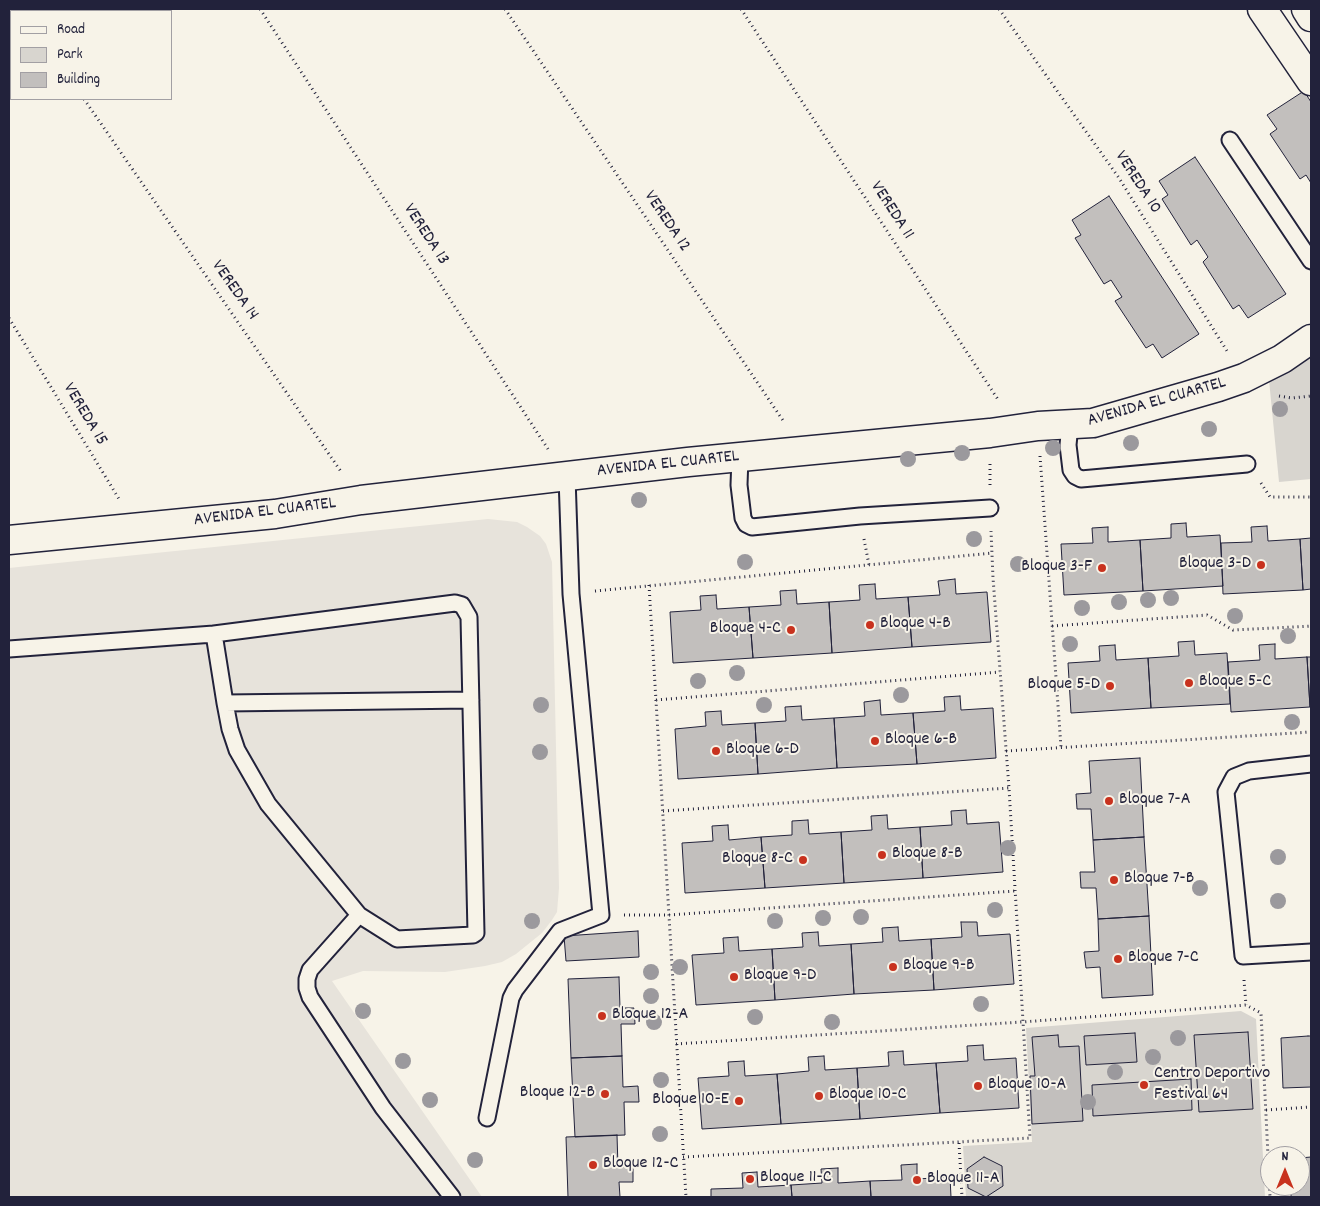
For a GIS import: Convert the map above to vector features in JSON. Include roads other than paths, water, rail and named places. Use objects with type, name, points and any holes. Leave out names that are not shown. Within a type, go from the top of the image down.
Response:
[{"type":"main road","points":[[1262,9],[1311,81]]},
{"type":"main road","points":[[1306,9],[1311,17]]},
{"type":"main road","name":"AVENIDA EL CUARTEL","points":[[9,540],[275,514],[361,500],[740,457],[990,433],[1028,427],[1093,423],[1244,378],[1282,359],[1311,339]]},
{"type":"lane","points":[[1230,140],[1311,261]]},
{"type":"lane","points":[[1070,425],[1068,445],[1071,470],[1074,476],[1081,479],[1247,464]]},
{"type":"lane","points":[[740,457],[739,485],[743,518],[746,524],[752,528],[860,516],[990,508]]},
{"type":"lane","points":[[487,1118],[515,990],[560,931],[601,915],[571,594],[567,476]]},
{"type":"lane","points":[[9,650],[214,634],[455,603],[462,605],[470,617],[476,934],[397,939],[359,915],[268,804],[237,750],[230,729],[214,634]]},
{"type":"lane","points":[[225,703],[471,700]]},
{"type":"lane","points":[[1311,764],[1249,771],[1234,777],[1226,792],[1243,956],[1311,952]]},
{"type":"lane","points":[[359,915],[310,970],[307,988],[310,997],[383,1108],[452,1197]]},
{"type":"place","name":"Bloque 3-D","points":[[1261,565]]},
{"type":"place","name":"Bloque 3-F","points":[[1102,568]]},
{"type":"place","name":"Bloque 4-B","points":[[870,625]]},
{"type":"place","name":"Bloque 4-C","points":[[791,630]]},
{"type":"place","name":"Bloque 5-C","points":[[1189,683]]},
{"type":"place","name":"Bloque 5-D","points":[[1110,686]]},
{"type":"place","name":"Bloque 6-B","points":[[875,741]]},
{"type":"place","name":"Bloque 6-D","points":[[716,751]]},
{"type":"place","name":"Bloque 7-A","points":[[1109,801]]},
{"type":"place","name":"Bloque 8-B","points":[[882,855]]},
{"type":"place","name":"Bloque 8-C","points":[[803,860]]},
{"type":"place","name":"Bloque 7-B","points":[[1114,880]]},
{"type":"place","name":"Bloque 7-C","points":[[1118,959]]},
{"type":"place","name":"Bloque 9-B","points":[[893,967]]},
{"type":"place","name":"Bloque 9-D","points":[[734,977]]},
{"type":"place","name":"Bloque 12-A","points":[[602,1016]]},
{"type":"place","name":"Centro Deportivo Festival 64","points":[[1144,1085]]},
{"type":"place","name":"Bloque 10-A","points":[[978,1086]]},
{"type":"place","name":"Bloque 12-B","points":[[605,1094]]},
{"type":"place","name":"Bloque 10-C","points":[[819,1096]]},
{"type":"place","name":"Bloque 10-E","points":[[739,1101]]},
{"type":"place","name":"Bloque 12-C","points":[[593,1165]]},
{"type":"place","name":"Bloque 11-C","points":[[750,1179]]},
{"type":"place","name":"Bloque 11-A","points":[[917,1180]]}]
